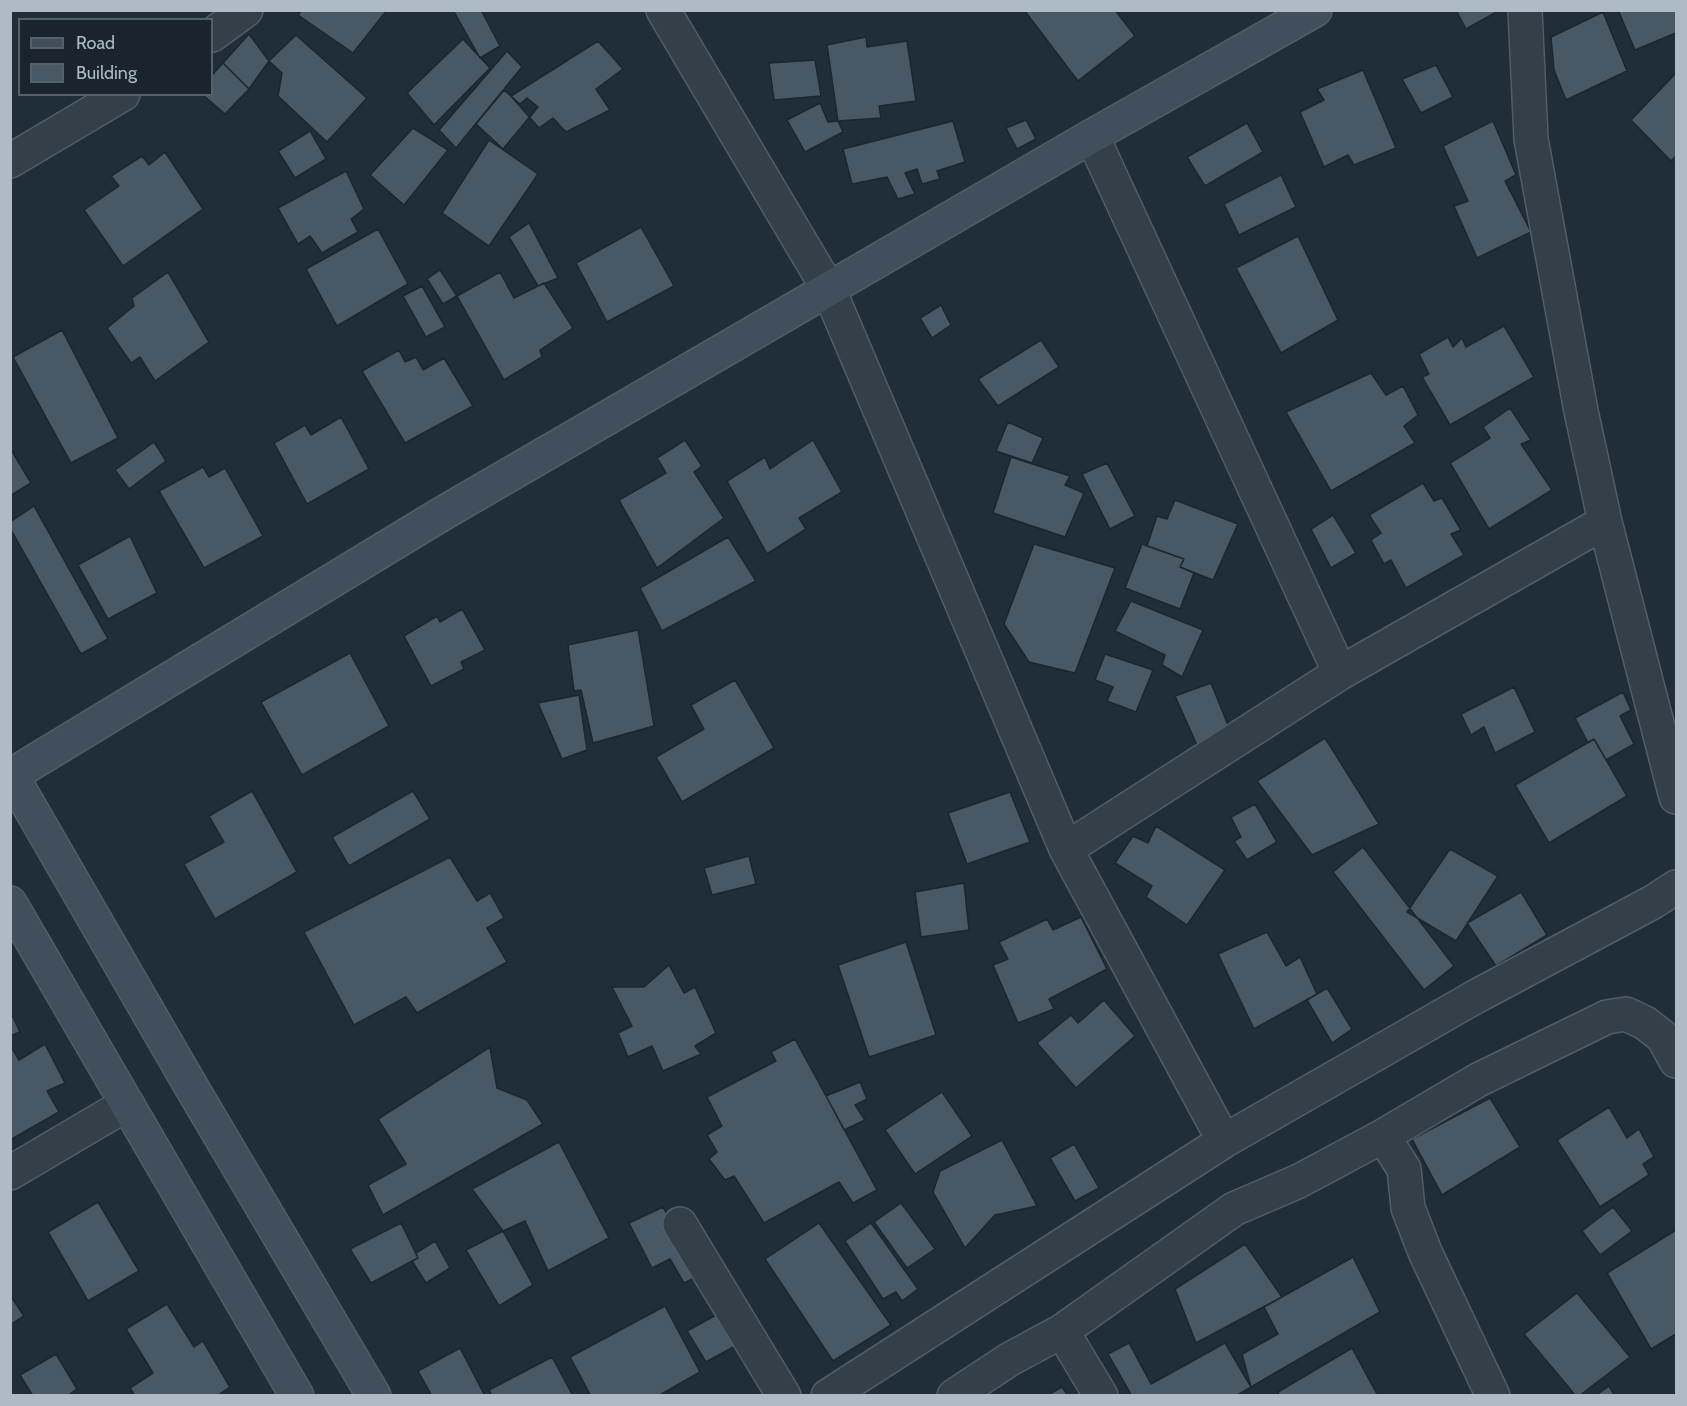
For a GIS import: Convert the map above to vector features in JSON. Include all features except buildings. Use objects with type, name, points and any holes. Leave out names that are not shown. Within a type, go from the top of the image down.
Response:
[{"type":"street","points":[[213,34],[246,10]]},
{"type":"street","points":[[663,10],[829,290],[1066,849],[1224,1141]]},
{"type":"street","points":[[374,1395],[192,1088],[11,774],[441,515],[1092,136],[1315,10]]},
{"type":"street","points":[[1525,10],[1532,139],[1581,411],[1605,522],[1677,797]]},
{"type":"street","points":[[10,161],[120,96]]},
{"type":"street","points":[[1092,136],[1340,673]]},
{"type":"street","points":[[1066,849],[1340,673],[1605,522]]},
{"type":"street","points":[[828,1395],[1224,1141],[1475,997],[1677,887]]},
{"type":"street","points":[[10,903],[127,1104],[287,1392]]},
{"type":"street","points":[[954,1395],[1010,1359],[1062,1331],[1234,1209],[1309,1176],[1478,1080],[1607,1017],[1626,1014],[1646,1023],[1664,1037],[1677,1061]]},
{"type":"street","points":[[10,1173],[127,1104]]},
{"type":"street","points":[[1383,1136],[1404,1169],[1408,1208],[1425,1252],[1493,1395]]},
{"type":"street","points":[[680,1224],[784,1395]]},
{"type":"street","points":[[1062,1331],[1101,1395]]}]
